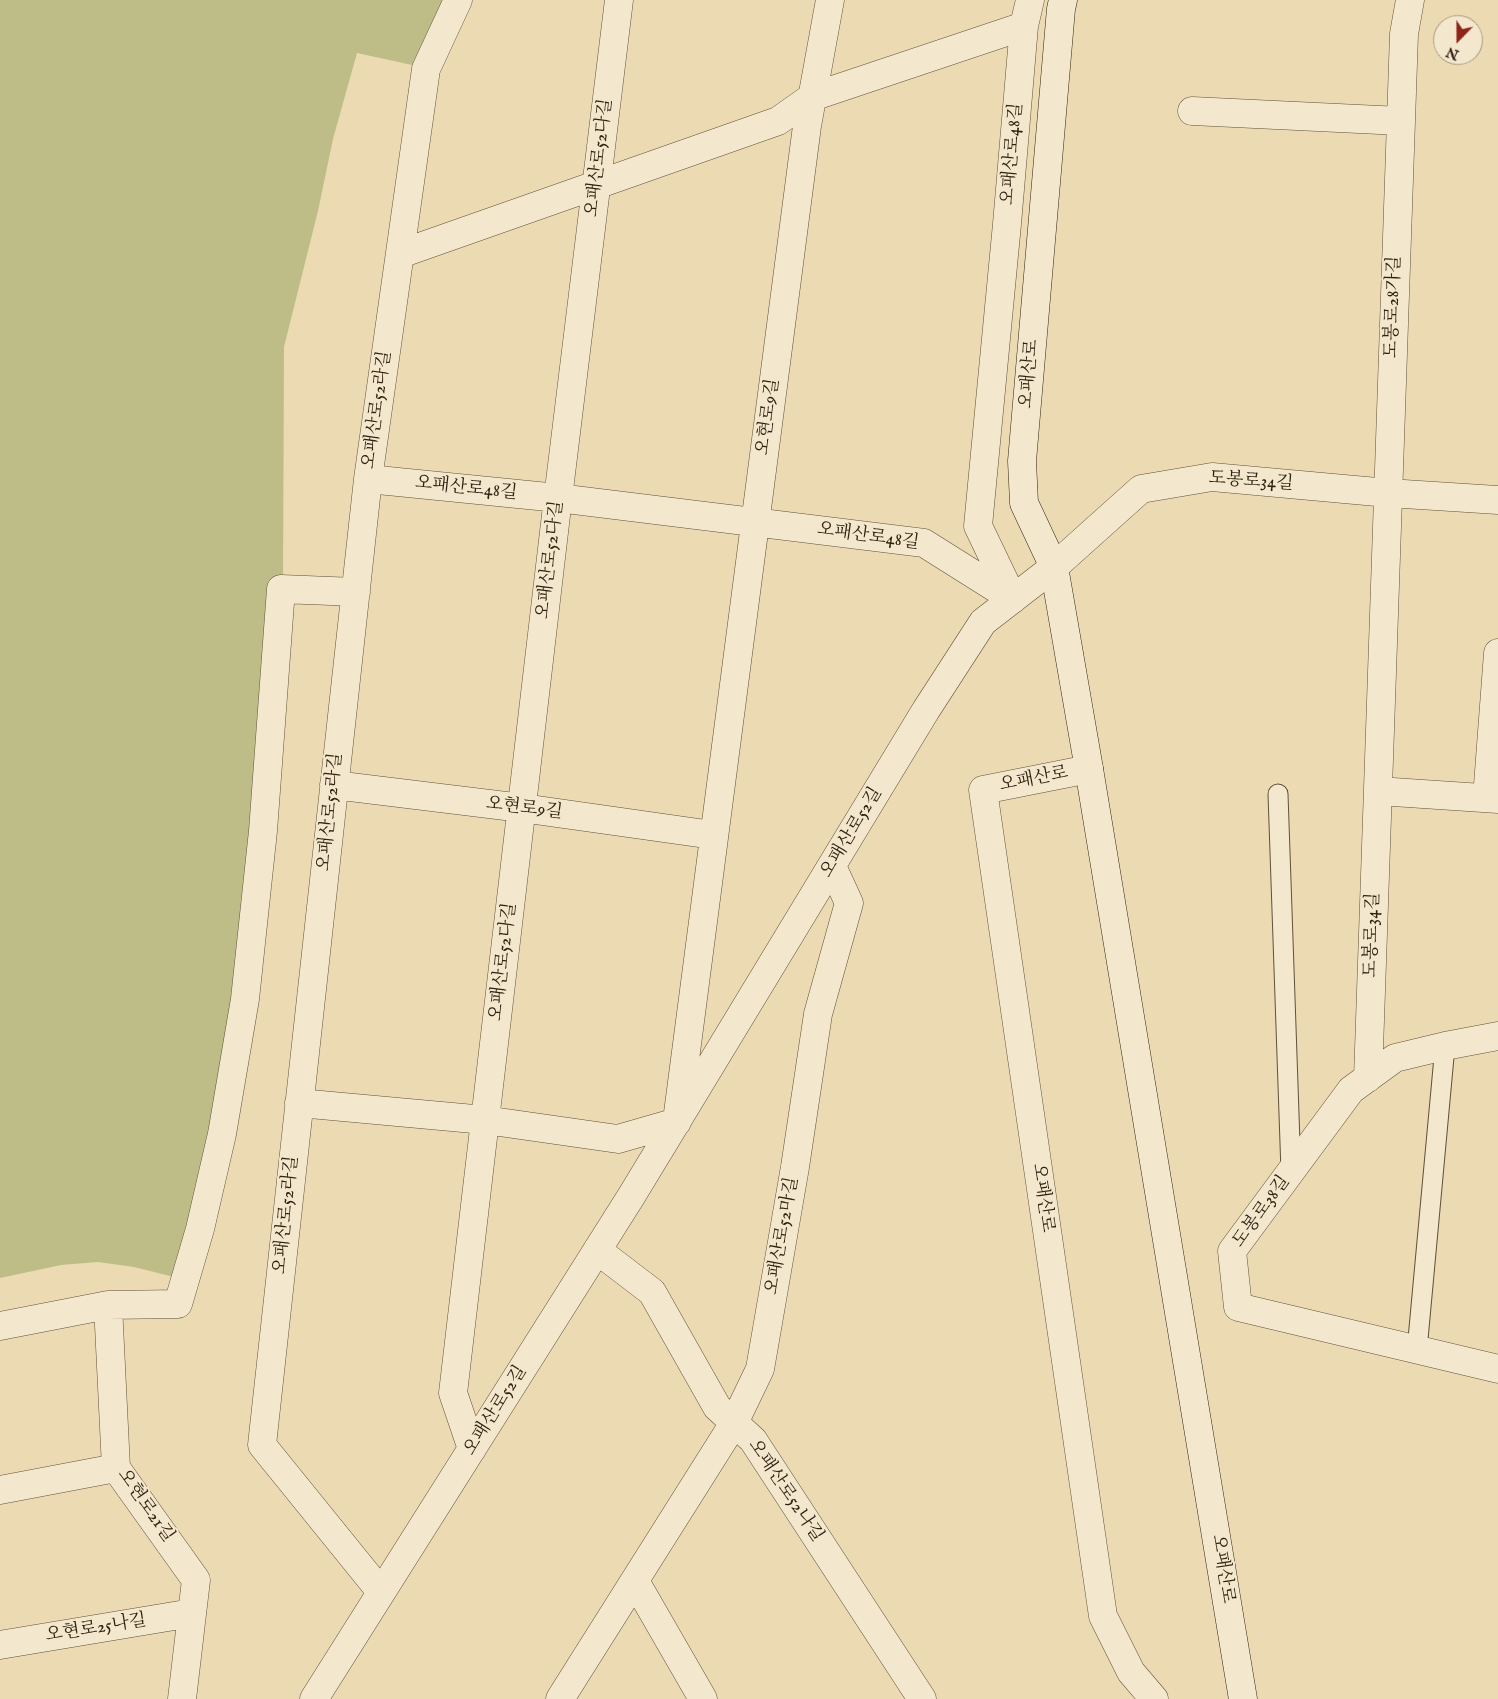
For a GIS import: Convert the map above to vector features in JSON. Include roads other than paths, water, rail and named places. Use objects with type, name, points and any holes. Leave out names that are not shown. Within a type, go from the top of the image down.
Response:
[{"type":"street","name":"오패산로52라길","points":[[381,1592],[262,1445],[368,479],[426,69],[458,0]]},
{"type":"street","name":"오패산로52다길","points":[[472,1449],[453,1393],[558,498],[619,0]]},
{"type":"street","name":"오현로9길","points":[[677,1122],[713,835],[812,96],[830,0]]},
{"type":"street","name":"오패산로48길","points":[[1013,598],[978,526],[1024,26],[1030,0]]},
{"type":"street","name":"오패산로","points":[[1063,0],[1058,39],[1022,461],[1024,502],[1054,567],[1089,769],[1237,1695]]},
{"type":"street","name":"도봉로28가길","points":[[1388,493],[1400,121],[1404,34],[1410,0]]},
{"type":"street","points":[[400,254],[778,121],[812,96],[1024,26]]},
{"type":"street","points":[[1192,111],[1400,121]]},
{"type":"street","name":"도봉로34길","points":[[1054,567],[1141,488],[1212,477],[1388,493],[1498,500]]},
{"type":"street","name":"오패산로48길","points":[[368,479],[558,498],[924,543],[1013,598]]},
{"type":"street","name":"도봉로34길","points":[[1368,1078],[1388,493]]},
{"type":"street","name":"오패산로52길","points":[[314,1699],[677,1122],[926,710],[983,622],[1054,567]]},
{"type":"street","points":[[0,1326],[108,1305],[178,1304],[200,1229],[222,1134],[245,999],[263,831],[280,589],[356,592]]},
{"type":"street","points":[[1378,791],[1492,798],[1498,653]]},
{"type":"street","name":"오패산로","points":[[1089,769],[983,790],[1103,1616],[1131,1672],[1154,1699]]},
{"type":"street","name":"오현로9길","points":[[334,785],[522,808],[713,835]]},
{"type":"street","name":"오패산로52마길","points":[[560,1699],[734,1423],[760,1369],[818,1014],[849,903],[832,866]]},
{"type":"street","name":"도봉로38길","points":[[1498,1036],[1444,1046],[1395,1058],[1351,1090],[1232,1251],[1238,1307],[1498,1369]]},
{"type":"street","points":[[299,1103],[485,1120],[618,1139],[677,1122]]},
{"type":"street","name":"오패산로52나길","points":[[597,1250],[652,1292],[717,1407],[753,1440],[922,1699]]},
{"type":"street","name":"오현로21길","points":[[108,1305],[116,1468],[196,1580],[182,1699]]},
{"type":"street","points":[[0,1490],[116,1468]]},
{"type":"street","points":[[635,1581],[703,1699]]},
{"type":"street","name":"오현로25나길","points":[[0,1645],[192,1613]]},
{"type":"lane","points":[[1278,794],[1291,1172]]},
{"type":"lane","points":[[1417,1350],[1444,1046]]}]
